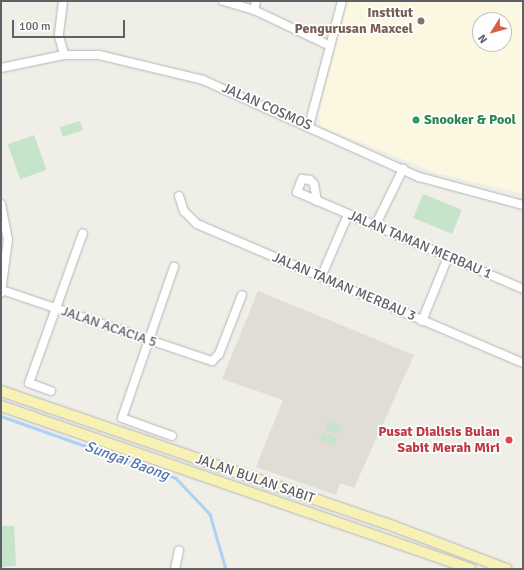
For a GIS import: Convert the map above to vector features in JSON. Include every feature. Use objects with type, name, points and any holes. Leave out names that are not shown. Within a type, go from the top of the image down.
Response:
[{"type":"main road","name":"JALAN BULAN SABIT","points":[[1,391],[385,523],[507,569]]},
{"type":"main road","points":[[1,400],[109,437],[129,450]]},
{"type":"main road","name":"JALAN BULAN SABIT","points":[[1,406],[471,569]]},
{"type":"street","points":[[63,1],[59,36],[64,56]]},
{"type":"street","points":[[223,1],[254,10],[330,46]]},
{"type":"street","points":[[254,10],[256,1]]},
{"type":"street","points":[[309,126],[342,1]]},
{"type":"street","name":"JALAN COSMOS","points":[[1,68],[64,56],[108,56],[203,80],[432,182],[523,205]]},
{"type":"street","points":[[375,226],[403,170]]},
{"type":"street","name":"JALAN TAMAN MERBAU 3","points":[[179,196],[184,211],[197,224],[523,363]]},
{"type":"street","name":"JALAN TAMAN MERBAU 1","points":[[317,201],[523,289]]},
{"type":"street","points":[[1,204],[8,239],[2,292]]},
{"type":"street","points":[[321,277],[348,215]]},
{"type":"street","points":[[51,391],[29,383],[83,233]]},
{"type":"street","points":[[422,321],[448,257]]},
{"type":"street","points":[[172,436],[122,418],[174,267]]},
{"type":"street","name":"JALAN ACACIA 5","points":[[2,292],[55,308],[212,361],[216,359],[242,295]]},
{"type":"street","points":[[175,569],[179,550]]},
{"type":"shaded area","points":[[347,1],[523,1],[523,194],[437,173],[322,127],[318,116]]},
{"type":"shaded area","points":[[258,291],[414,355],[354,488],[340,483],[336,495],[256,467],[283,400],[222,379]]},
{"type":"green space","points":[[80,121],[83,131],[63,137],[60,127]]},
{"type":"green space","points":[[34,135],[47,170],[20,179],[8,145]]},
{"type":"green space","points":[[423,194],[462,210],[452,234],[413,218]]},
{"type":"green space","points":[[328,421],[342,427],[339,434],[325,428]]},
{"type":"green space","points":[[323,432],[337,438],[334,445],[320,439]]},
{"type":"green space","points":[[1,526],[14,526],[16,566],[1,567]]},
{"type":"waterway","name":"Sungai Baong","points":[[1,416],[176,478],[210,514],[226,569]]},
{"type":"place","name":"Institut Pengurusan Maxcel","points":[[421,21]]},
{"type":"place","name":"Snooker & Pool","points":[[416,120]]},
{"type":"place","name":"Pusat Dialisis Bulan Sabit Merah Miri","points":[[509,440]]}]
